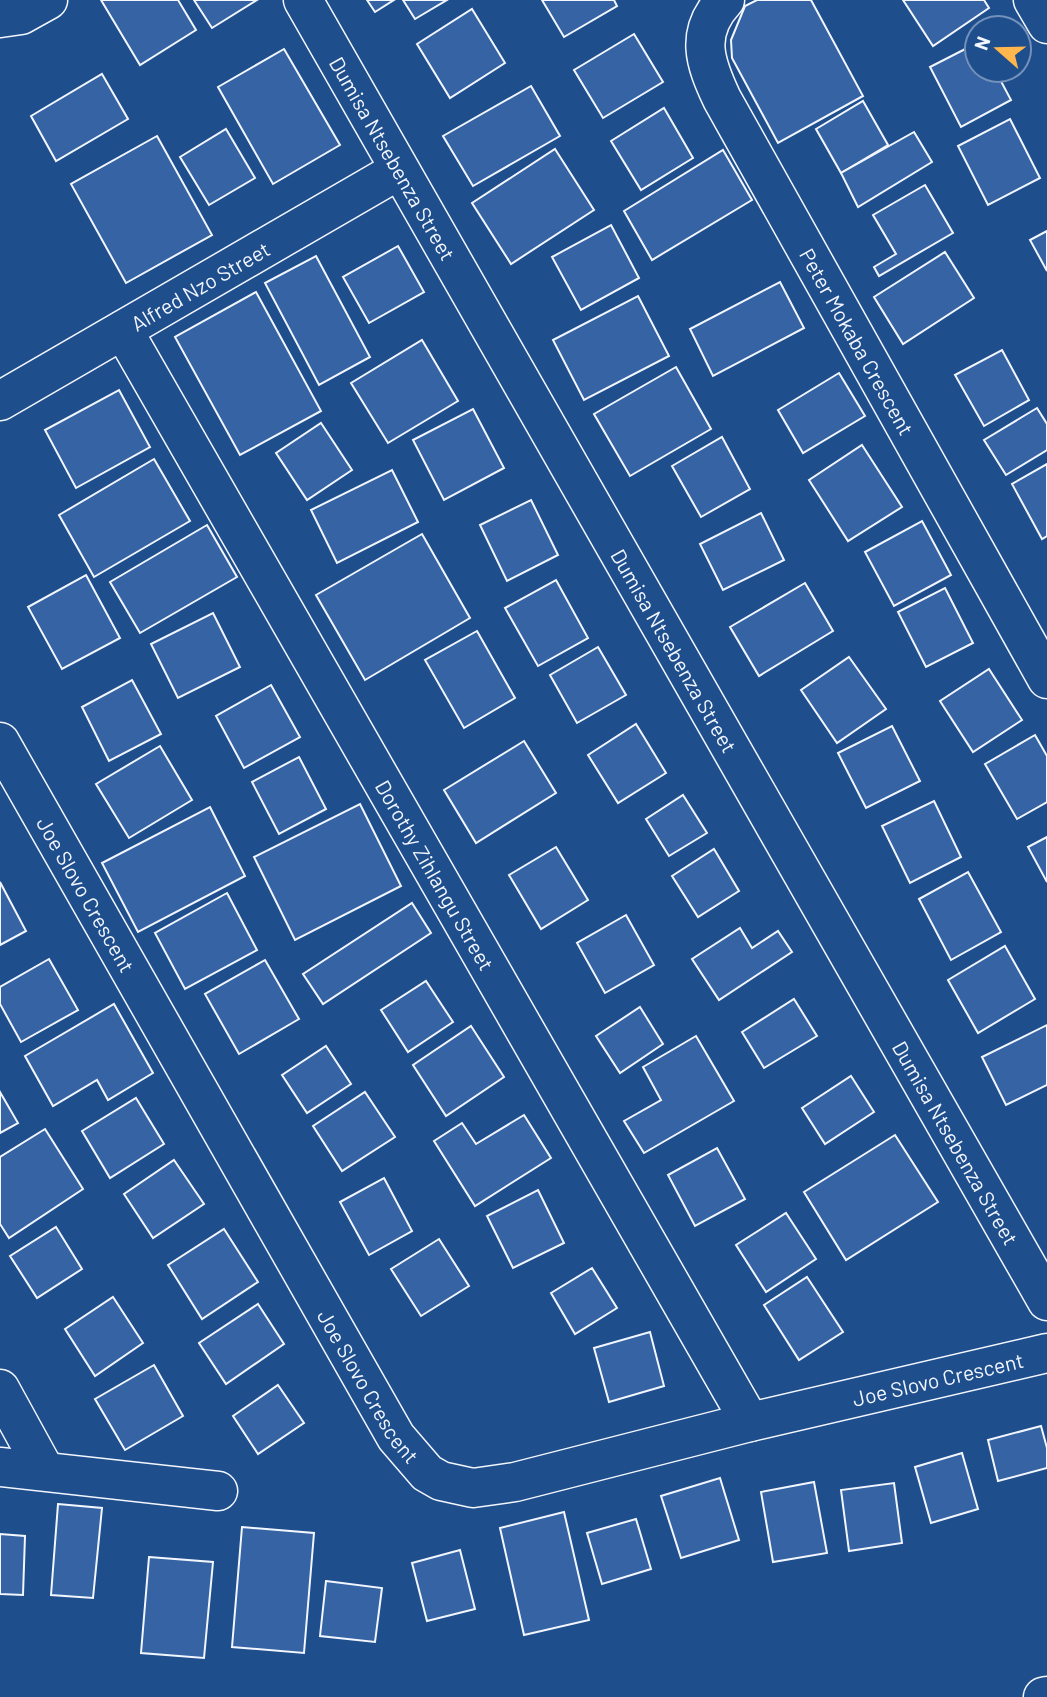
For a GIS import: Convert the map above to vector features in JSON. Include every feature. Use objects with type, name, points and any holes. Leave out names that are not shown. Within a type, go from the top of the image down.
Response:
[{"type":"street","points":[[0,18],[21,15],[48,0]]},
{"type":"street","name":"Dumisa Ntsebenza Street","points":[[303,0],[1047,1301]]},
{"type":"street","name":"Peter Mokaba Crescent","points":[[725,0],[709,25],[704,46],[708,69],[722,99],[1047,679]]},
{"type":"street","points":[[1033,0],[1047,24]]},
{"type":"street","name":"Alfred Nzo Street","points":[[0,401],[399,170]]},
{"type":"street","name":"Dorothy Zihlangu Street","points":[[122,330],[750,1422]]},
{"type":"street","name":"Joe Slovo Crescent","points":[[0,741],[396,1437],[427,1473],[441,1481],[473,1488],[514,1482],[750,1422],[1047,1353]]},
{"type":"street","points":[[0,1388],[45,1471]]},
{"type":"street","points":[[0,1467],[218,1491]]},
{"type":"building","points":[[101,0],[178,0],[196,30],[140,65]]},
{"type":"building","points":[[194,0],[257,0],[212,28]]},
{"type":"building","points":[[367,0],[394,0],[375,12]]},
{"type":"building","points":[[403,0],[447,0],[415,19]]},
{"type":"building","points":[[542,0],[614,0],[617,6],[564,37]]},
{"type":"building","points":[[757,0],[811,0],[863,96],[778,143],[732,58],[731,40],[745,6]]},
{"type":"building","points":[[903,0],[984,0],[989,8],[980,14],[963,14],[963,26],[933,46]]},
{"type":"building","points":[[472,9],[505,63],[450,98],[417,44]]},
{"type":"building","points":[[634,34],[663,82],[603,118],[574,70]]},
{"type":"building","points":[[284,49],[340,145],[273,184],[218,87]]},
{"type":"building","points":[[963,50],[963,84],[1002,84],[1011,100],[961,127],[930,67]]},
{"type":"building","points":[[102,74],[128,119],[56,161],[31,116]]},
{"type":"building","points":[[531,86],[560,136],[473,186],[443,136]]},
{"type":"building","points":[[863,101],[888,145],[841,173],[816,129]]},
{"type":"building","points":[[664,108],[693,158],[641,190],[611,141]]},
{"type":"building","points":[[1010,119],[1040,178],[988,205],[958,146]]},
{"type":"building","points":[[226,129],[255,178],[209,205],[180,157]]},
{"type":"building","points":[[914,132],[932,162],[858,207],[841,173]]},
{"type":"building","points":[[157,136],[212,235],[126,283],[71,184]]},
{"type":"building","points":[[555,149],[594,210],[511,264],[472,203]]},
{"type":"building","points":[[723,150],[752,200],[652,260],[624,211]]},
{"type":"building","points":[[925,185],[953,233],[879,276],[874,267],[896,254],[873,215]]},
{"type":"building","points":[[611,225],[639,278],[581,310],[552,257]]},
{"type":"building","points":[[1047,231],[1047,271],[1030,240]]},
{"type":"building","points":[[398,246],[424,292],[369,323],[343,277]]},
{"type":"building","points":[[945,252],[974,298],[903,344],[874,297]]},
{"type":"building","points":[[316,256],[370,357],[319,385],[265,283]]},
{"type":"building","points":[[780,282],[804,328],[713,376],[690,329]]},
{"type":"building","points":[[256,292],[321,411],[240,455],[175,337]]},
{"type":"building","points":[[638,296],[669,356],[584,400],[553,340]]},
{"type":"building","points":[[422,340],[458,401],[388,443],[351,383]]},
{"type":"building","points":[[1002,350],[1029,400],[984,426],[955,375]]},
{"type":"building","points":[[676,367],[711,429],[630,476],[594,414]]},
{"type":"building","points":[[839,373],[865,416],[803,453],[778,410]]},
{"type":"building","points":[[119,390],[150,447],[76,488],[45,430]]},
{"type":"building","points":[[1037,408],[1047,424],[1047,450],[1006,475],[984,440]]},
{"type":"building","points":[[473,409],[504,468],[444,500],[413,440]]},
{"type":"building","points":[[321,423],[352,470],[307,500],[276,453]]},
{"type":"building","points":[[722,437],[750,489],[701,517],[672,466]]},
{"type":"building","points":[[862,445],[902,507],[848,541],[809,480]]},
{"type":"building","points":[[154,459],[190,521],[94,577],[59,515]]},
{"type":"building","points":[[1047,464],[1047,536],[1042,539],[1012,484]]},
{"type":"building","points":[[392,470],[418,522],[337,563],[311,510]]},
{"type":"building","points":[[531,500],[558,555],[507,581],[480,525]]},
{"type":"building","points":[[761,513],[784,560],[723,590],[700,544]]},
{"type":"building","points":[[922,521],[951,575],[894,606],[865,552]]},
{"type":"building","points":[[207,525],[237,577],[140,633],[110,582]]},
{"type":"building","points":[[422,534],[470,618],[365,680],[316,595]]},
{"type":"building","points":[[86,575],[120,638],[62,669],[28,607]]},
{"type":"building","points":[[556,580],[588,638],[538,666],[505,608]]},
{"type":"building","points":[[805,583],[833,631],[759,676],[730,627]]},
{"type":"building","points":[[945,588],[973,643],[926,667],[898,612]]},
{"type":"building","points":[[213,613],[240,667],[178,698],[151,644]]},
{"type":"building","points":[[477,631],[515,698],[464,728],[425,660]]},
{"type":"building","points":[[598,647],[626,695],[577,723],[550,675]]},
{"type":"building","points":[[849,657],[886,709],[837,743],[801,690]]},
{"type":"building","points":[[989,669],[1022,720],[973,752],[940,701]]},
{"type":"building","points":[[132,680],[161,734],[109,761],[82,707]]},
{"type":"building","points":[[271,685],[300,737],[244,768],[216,716]]},
{"type":"building","points":[[636,724],[666,773],[618,803],[588,755]]},
{"type":"building","points":[[892,726],[920,781],[866,808],[838,753]]},
{"type":"building","points":[[1035,735],[1047,756],[1047,802],[1017,819],[985,764]]},
{"type":"building","points":[[524,741],[556,793],[476,843],[444,790]]},
{"type":"building","points":[[160,746],[192,800],[129,838],[96,784]]},
{"type":"building","points":[[299,757],[326,809],[279,834],[252,782]]},
{"type":"building","points":[[683,795],[707,833],[669,856],[646,819]]},
{"type":"building","points":[[934,801],[961,857],[910,883],[882,826]]},
{"type":"building","points":[[360,804],[401,886],[295,940],[254,857]]},
{"type":"building","points":[[210,807],[245,876],[138,932],[102,863]]},
{"type":"building","points":[[1047,837],[1047,882],[1028,847]]},
{"type":"building","points":[[556,847],[588,900],[541,929],[509,875]]},
{"type":"building","points":[[714,849],[739,891],[698,917],[672,876]]},
{"type":"building","points":[[968,872],[1001,932],[951,960],[919,899]]},
{"type":"building","points":[[0,882],[26,931],[0,945]]},
{"type":"building","points":[[227,893],[257,950],[185,989],[155,933]]},
{"type":"building","points":[[412,903],[431,933],[323,1004],[303,974]]},
{"type":"building","points":[[626,915],[654,965],[605,993],[577,943]]},
{"type":"building","points":[[740,928],[752,948],[778,931],[792,952],[719,1000],[692,959]]},
{"type":"building","points":[[1005,946],[1035,999],[978,1033],[948,980]]},
{"type":"building","points":[[49,959],[78,1010],[21,1042],[0,1004],[0,987]]},
{"type":"building","points":[[265,960],[299,1019],[239,1054],[205,994]]},
{"type":"building","points":[[426,981],[453,1022],[408,1052],[381,1010]]},
{"type":"building","points":[[794,999],[817,1036],[764,1068],[742,1032]]},
{"type":"building","points":[[114,1004],[153,1073],[108,1100],[97,1080],[53,1106],[25,1056]]},
{"type":"building","points":[[640,1007],[663,1044],[620,1073],[596,1036]]},
{"type":"building","points":[[1047,1025],[1047,1085],[1006,1105],[982,1057]]},
{"type":"building","points":[[471,1026],[504,1077],[446,1116],[413,1065]]},
{"type":"building","points":[[696,1036],[734,1101],[644,1153],[624,1121],[661,1100],[643,1067]]},
{"type":"building","points":[[326,1046],[351,1084],[307,1113],[282,1075]]},
{"type":"building","points":[[851,1076],[874,1112],[825,1144],[802,1108]]},
{"type":"building","points":[[0,1092],[18,1123],[0,1133]]},
{"type":"building","points":[[365,1092],[395,1137],[342,1171],[313,1126]]},
{"type":"building","points":[[136,1098],[164,1144],[110,1178],[82,1131]]},
{"type":"building","points":[[524,1115],[551,1158],[475,1206],[434,1141],[462,1123],[476,1144]]},
{"type":"building","points":[[45,1129],[83,1189],[9,1238],[0,1224],[0,1157]]},
{"type":"building","points":[[895,1135],[938,1202],[846,1260],[804,1192]]},
{"type":"building","points":[[717,1148],[745,1199],[695,1226],[668,1175]]},
{"type":"building","points":[[174,1160],[204,1204],[153,1238],[124,1194]]},
{"type":"building","points":[[384,1178],[412,1231],[369,1255],[340,1202]]},
{"type":"building","points":[[538,1190],[564,1243],[513,1268],[487,1216]]},
{"type":"building","points":[[786,1213],[816,1259],[766,1292],[736,1245]]},
{"type":"building","points":[[56,1227],[82,1269],[37,1298],[10,1256]]},
{"type":"building","points":[[224,1229],[258,1282],[202,1319],[168,1265]]},
{"type":"building","points":[[439,1239],[469,1286],[421,1316],[391,1269]]},
{"type":"building","points":[[592,1268],[617,1308],[575,1334],[551,1293]]},
{"type":"building","points":[[807,1277],[843,1332],[799,1360],[764,1305]]},
{"type":"building","points":[[113,1297],[143,1343],[95,1376],[65,1329]]},
{"type":"building","points":[[258,1304],[284,1344],[226,1384],[199,1343]]},
{"type":"building","points":[[650,1332],[664,1386],[609,1402],[594,1348]]},
{"type":"building","points":[[154,1365],[183,1416],[125,1450],[95,1399]]},
{"type":"building","points":[[278,1385],[304,1423],[258,1454],[233,1416]]},
{"type":"building","points":[[1041,1426],[1047,1448],[1047,1468],[998,1481],[988,1440]]},
{"type":"building","points":[[962,1453],[978,1509],[931,1523],[915,1467]]},
{"type":"building","points":[[720,1478],[739,1540],[681,1558],[661,1496]]},
{"type":"building","points":[[814,1482],[827,1553],[773,1562],[761,1492]]},
{"type":"building","points":[[894,1483],[902,1543],[849,1551],[841,1490]]},
{"type":"building","points":[[58,1504],[102,1508],[93,1598],[51,1595]]},
{"type":"building","points":[[564,1512],[589,1620],[524,1635],[500,1528]]},
{"type":"building","points":[[636,1519],[651,1569],[602,1584],[587,1533]]},
{"type":"building","points":[[242,1527],[314,1533],[304,1653],[232,1647]]},
{"type":"building","points":[[0,1534],[25,1536],[23,1595],[0,1594]]},
{"type":"building","points":[[460,1550],[475,1609],[427,1621],[412,1563]]},
{"type":"building","points":[[149,1557],[213,1562],[204,1658],[141,1653]]},
{"type":"building","points":[[326,1581],[382,1588],[375,1642],[320,1636]]}]
